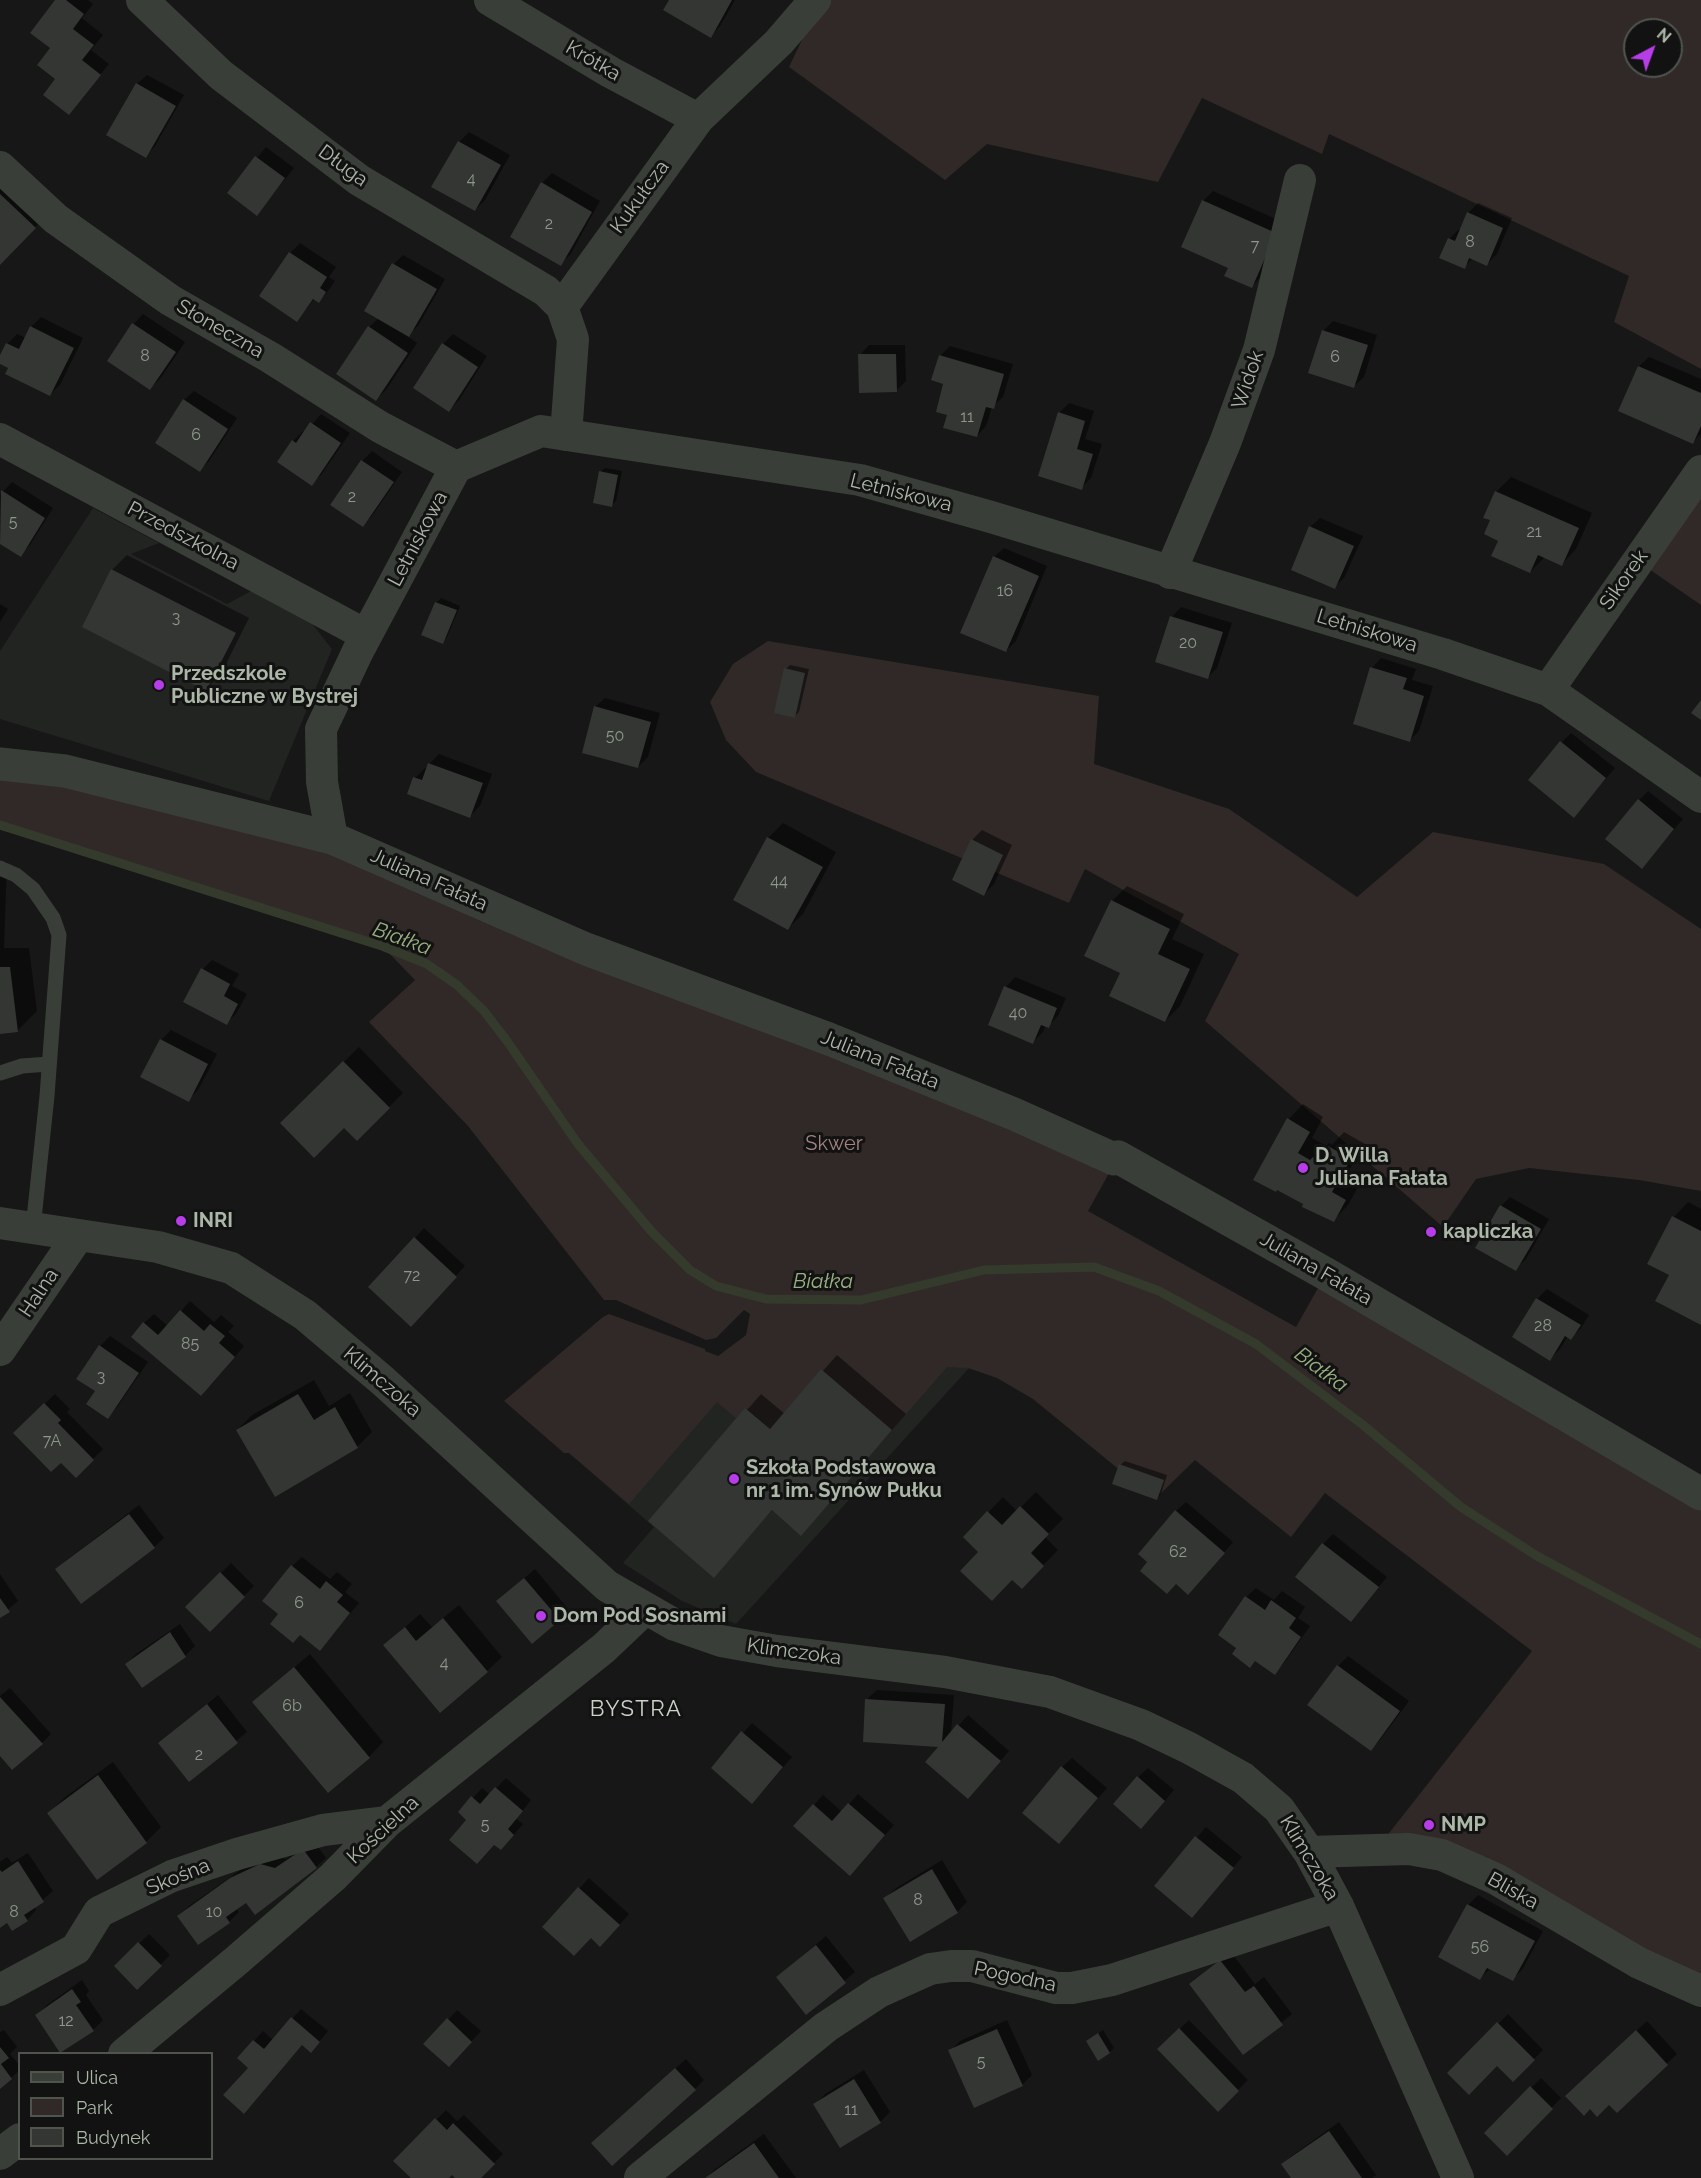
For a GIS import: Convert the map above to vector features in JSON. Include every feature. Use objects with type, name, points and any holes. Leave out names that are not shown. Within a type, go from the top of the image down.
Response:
[{"type":"street","name":"Długa","points":[[142,0],[221,75],[359,180],[546,291],[562,307]]},
{"type":"street","name":"Krótka","points":[[490,0],[609,72],[698,119]]},
{"type":"street","name":"Kukułcza","points":[[562,307],[698,119],[779,42],[815,0]]},
{"type":"street","name":"Słoneczna","points":[[0,167],[56,219],[170,300],[271,358],[380,427],[456,467]]},
{"type":"street","name":"Widok","points":[[1170,573],[1226,443],[1259,350],[1299,180]]},
{"type":"street","points":[[562,307],[573,339],[567,435]]},
{"type":"street","name":"Letniskowa","points":[[332,838],[322,782],[321,729],[366,635],[456,467],[541,431],[860,480],[991,517],[1443,654],[1548,690],[1701,797]]},
{"type":"street","name":"Przedszkolna","points":[[0,439],[366,635]]},
{"type":"street","name":"Sikorek","points":[[1548,690],[1701,471]]},
{"type":"street","name":"Juliana Fałata","points":[[0,764],[65,771],[332,838],[586,949],[829,1039],[1014,1114],[1114,1159],[1118,1157],[1326,1274],[1701,1494]]},
{"type":"street","name":"Klimczoka","points":[[0,1223],[158,1247],[231,1268],[305,1315],[383,1381],[607,1586],[675,1625],[721,1641],[777,1651],[945,1672],[1050,1692],[1141,1725],[1243,1778],[1279,1809],[1309,1852],[1338,1906],[1458,2178]]},
{"type":"street","name":"Halna","points":[[0,1350],[78,1236]]},
{"type":"street","name":"Kościelna","points":[[126,2052],[333,1877],[387,1822],[604,1648],[645,1609]]},
{"type":"street","name":"Skośna","points":[[0,1990],[76,1949],[99,1912],[172,1876],[237,1854],[323,1830],[387,1822]]},
{"type":"street","name":"Bliska","points":[[1309,1852],[1409,1849],[1442,1855],[1496,1879],[1639,1963],[1701,1991]]},
{"type":"street","name":"Pogodna","points":[[640,2178],[826,2027],[879,1992],[930,1969],[972,1966],[1056,1988],[1072,1988],[1112,1980],[1338,1906]]},
{"type":"street","points":[[0,2154],[18,2140]]},
{"type":"lane","points":[[0,868],[16,874],[33,889],[53,918],[59,935],[33,1228]]},
{"type":"lane","points":[[0,1073],[22,1066],[49,1064]]},
{"type":"shaded area","name":"Przedszkole Publiczne w Bystrej","points":[[93,508],[159,543],[131,554],[227,604],[253,590],[309,620],[332,649],[269,801],[0,719],[0,651]]},
{"type":"shaded area","name":"Szkoła Podstawowa nr 1 im. Synów Pułku","points":[[611,1318],[718,1356],[971,1366],[736,1624],[682,1601],[623,1563],[654,1527],[508,1400]]},
{"type":"green space","points":[[821,0],[1701,0],[1701,369],[1614,322],[1629,276],[1329,134],[1322,154],[1202,98],[1158,182],[987,144],[945,180],[789,67]]},
{"type":"green space","points":[[1701,489],[1701,605],[1646,567]]},
{"type":"green space","points":[[768,641],[1099,696],[1094,764],[1229,809],[1357,897],[1433,832],[1604,864],[1701,929],[1701,1191],[1639,1180],[1529,1168],[1476,1179],[1443,1227],[1205,1021],[1239,954],[1085,869],[1069,903],[756,772],[726,740],[710,702],[733,664]]},
{"type":"green space","name":"Skwer","points":[[0,764],[332,838],[1118,1157],[1088,1211],[1296,1327],[1326,1274],[1701,1494],[1701,1991],[1496,1879],[1375,1851],[1532,1651],[1325,1493],[1291,1537],[1195,1460],[1155,1499],[1033,1399],[997,1378],[968,1368],[947,1367],[892,1430],[822,1369],[770,1429],[746,1408],[736,1418],[717,1402],[629,1504],[569,1453],[564,1453],[504,1401],[609,1314],[705,1349],[718,1356],[746,1335],[750,1314],[744,1310],[716,1338],[706,1340],[616,1300],[604,1300],[468,1126],[369,1022],[415,980],[382,946],[0,822]]},
{"type":"building","points":[[55,0],[66,0],[84,14],[73,29],[94,45],[82,60],[101,75],[69,115],[43,95],[55,79],[37,65],[50,48],[30,33]]},
{"type":"building","points":[[669,0],[732,0],[711,38],[663,10]]},
{"type":"building","points":[[136,83],[176,106],[146,158],[106,135]]},
{"type":"building","points":[[458,141],[501,165],[475,211],[431,187]]},
{"type":"building","points":[[255,156],[285,178],[257,216],[227,193]]},
{"type":"building","points":[[541,182],[592,212],[561,266],[510,237]]},
{"type":"building","points":[[0,194],[36,228],[0,265]]},
{"type":"building","points":[[1202,200],[1276,233],[1252,288],[1224,276],[1228,268],[1181,247]]},
{"type":"building","points":[[1467,212],[1503,228],[1487,266],[1469,258],[1465,269],[1439,258],[1448,238],[1455,241]]},
{"type":"building","points":[[289,252],[327,277],[320,288],[326,292],[319,303],[313,299],[297,322],[259,296]]},
{"type":"building","points":[[392,263],[437,289],[409,337],[364,311]]},
{"type":"building","points":[[132,323],[176,352],[150,390],[107,361]]},
{"type":"building","points":[[30,326],[74,348],[50,396],[5,374],[8,368],[0,364],[0,355],[6,343],[19,349]]},
{"type":"building","points":[[368,326],[408,353],[376,401],[336,374]]},
{"type":"building","points":[[1322,330],[1368,345],[1354,388],[1308,373]]},
{"type":"building","points":[[442,343],[478,367],[449,412],[413,388]]},
{"type":"building","points":[[858,354],[896,354],[897,392],[859,393]]},
{"type":"building","points":[[939,355],[1004,374],[994,409],[986,407],[977,437],[943,428],[947,415],[936,412],[943,384],[931,380]]},
{"type":"building","points":[[1638,366],[1701,393],[1701,426],[1693,444],[1618,411]]},
{"type":"building","points":[[183,399],[228,429],[200,472],[155,443]]},
{"type":"building","points":[[1058,412],[1085,421],[1077,449],[1093,454],[1082,490],[1038,476]]},
{"type":"building","points":[[310,422],[341,443],[312,486],[277,462],[292,440],[296,443]]},
{"type":"building","points":[[361,460],[394,482],[363,527],[330,505]]},
{"type":"building","points":[[599,471],[618,475],[612,507],[593,503]]},
{"type":"building","points":[[1,490],[45,518],[21,557],[0,544]]},
{"type":"building","points":[[1495,491],[1579,528],[1562,566],[1538,555],[1530,573],[1491,556],[1498,541],[1484,534],[1490,520],[1483,518]]},
{"type":"building","points":[[1309,526],[1354,546],[1335,589],[1291,570]]},
{"type":"building","points":[[993,556],[1039,576],[1006,652],[960,633]]},
{"type":"building","points":[[111,569],[236,633],[206,691],[82,627]]},
{"type":"building","points":[[435,602],[457,610],[443,644],[421,635]]},
{"type":"building","points":[[1170,616],[1223,632],[1208,679],[1155,662]]},
{"type":"building","points":[[1370,667],[1407,678],[1403,689],[1424,696],[1410,742],[1353,724]]},
{"type":"building","points":[[784,668],[805,673],[795,718],[774,713]]},
{"type":"building","points":[[1701,700],[1701,720],[1691,713]]},
{"type":"building","points":[[594,706],[651,722],[638,768],[582,753]]},
{"type":"building","points":[[1560,741],[1606,778],[1574,818],[1528,780]]},
{"type":"building","points":[[428,763],[483,783],[470,818],[407,794],[413,777],[422,780]]},
{"type":"building","points":[[1638,799],[1674,829],[1642,869],[1605,839]]},
{"type":"building","points":[[767,837],[823,867],[788,930],[733,900]]},
{"type":"building","points":[[971,839],[1003,855],[984,896],[952,880]]},
{"type":"building","points":[[1111,900],[1170,929],[1158,954],[1190,969],[1165,1022],[1109,996],[1120,973],[1084,956]]},
{"type":"building","points":[[0,967],[10,967],[18,1032],[0,1034]]},
{"type":"building","points":[[201,968],[230,984],[224,996],[238,1004],[227,1025],[183,1002]]},
{"type":"building","points":[[1004,986],[1057,1008],[1049,1028],[1041,1025],[1033,1044],[988,1025]]},
{"type":"building","points":[[160,1039],[208,1064],[189,1102],[140,1077]]},
{"type":"building","points":[[343,1061],[390,1108],[357,1141],[344,1128],[314,1158],[280,1123]]},
{"type":"building","name":"D. Willa Juliana Fałata","points":[[1287,1118],[1310,1132],[1298,1153],[1310,1160],[1313,1157],[1321,1161],[1328,1146],[1351,1159],[1332,1192],[1346,1200],[1334,1222],[1302,1207],[1303,1204],[1277,1190],[1276,1192],[1253,1180]]},
{"type":"building","points":[[1500,1205],[1541,1229],[1516,1271],[1475,1248]]},
{"type":"building","points":[[1672,1216],[1701,1231],[1701,1325],[1655,1301],[1669,1275],[1647,1264]]},
{"type":"building","points":[[414,1237],[457,1277],[411,1327],[368,1287]]},
{"type":"building","points":[[1536,1298],[1581,1325],[1571,1340],[1565,1336],[1550,1361],[1512,1337]]},
{"type":"building","points":[[180,1310],[204,1331],[210,1324],[225,1336],[219,1343],[235,1357],[201,1396],[131,1337],[143,1322],[158,1335]]},
{"type":"building","points":[[99,1345],[139,1373],[108,1419],[86,1404],[95,1391],[76,1379]]},
{"type":"building","points":[[821,1369],[892,1430],[801,1536],[772,1510],[714,1578],[648,1521],[745,1408],[770,1429]]},
{"type":"building","points":[[298,1394],[314,1420],[335,1407],[358,1448],[275,1497],[236,1430]]},
{"type":"building","points":[[44,1403],[61,1420],[58,1423],[94,1460],[76,1478],[61,1463],[51,1472],[13,1433]]},
{"type":"building","points":[[1119,1464],[1164,1480],[1157,1500],[1112,1484]]},
{"type":"building","points":[[1020,1506],[1049,1534],[1031,1553],[1044,1566],[1022,1589],[1012,1580],[992,1601],[960,1571],[978,1552],[963,1537],[987,1511],[1002,1525]]},
{"type":"building","points":[[1175,1510],[1225,1553],[1188,1595],[1176,1584],[1167,1594],[1140,1571],[1147,1562],[1138,1554]]},
{"type":"building","points":[[129,1514],[155,1548],[81,1604],[55,1569]]},
{"type":"building","points":[[1322,1543],[1379,1587],[1351,1622],[1295,1577]]},
{"type":"building","points":[[291,1565],[320,1589],[326,1581],[343,1595],[337,1602],[350,1613],[320,1651],[300,1635],[293,1643],[270,1624],[278,1614],[262,1601]]},
{"type":"building","points":[[220,1572],[245,1597],[210,1632],[185,1607]]},
{"type":"building","points":[[524,1578],[560,1620],[532,1644],[496,1601]]},
{"type":"building","points":[[1245,1596],[1265,1610],[1271,1600],[1296,1618],[1289,1628],[1301,1637],[1275,1675],[1255,1661],[1250,1668],[1232,1654],[1236,1648],[1218,1635]]},
{"type":"building","points":[[0,1598],[10,1612],[0,1618]]},
{"type":"building","points":[[443,1618],[488,1672],[440,1713],[383,1645],[405,1627],[416,1641]]},
{"type":"building","points":[[170,1632],[186,1657],[142,1688],[125,1664]]},
{"type":"building","points":[[1337,1665],[1400,1711],[1371,1751],[1307,1705]]},
{"type":"building","points":[[294,1667],[370,1758],[328,1793],[252,1702]]},
{"type":"building","points":[[0,1697],[43,1744],[12,1770],[0,1756]]},
{"type":"building","points":[[865,1699],[945,1704],[942,1742],[957,1724],[1001,1761],[968,1799],[925,1762],[938,1747],[863,1742]]},
{"type":"building","points":[[207,1704],[238,1743],[189,1782],[158,1743]]},
{"type":"building","points":[[741,1731],[783,1767],[752,1804],[711,1768]]},
{"type":"building","points":[[1061,1766],[1098,1798],[1059,1844],[1022,1813]]},
{"type":"building","points":[[98,1775],[147,1843],[97,1880],[47,1813]]},
{"type":"building","points":[[1137,1776],[1165,1801],[1141,1829],[1113,1804]]},
{"type":"building","points":[[495,1787],[523,1811],[508,1829],[514,1835],[501,1850],[494,1845],[477,1864],[449,1840],[466,1820],[458,1812],[471,1796],[480,1804]]},
{"type":"building","points":[[848,1803],[885,1835],[850,1876],[793,1826],[813,1804],[832,1821]]},
{"type":"building","points":[[1195,1836],[1234,1868],[1192,1918],[1154,1886]]},
{"type":"building","points":[[303,1849],[317,1868],[255,1915],[246,1903],[226,1917],[230,1923],[198,1945],[177,1916],[230,1878],[260,1864],[275,1868]]},
{"type":"building","points":[[18,1861],[44,1902],[24,1915],[28,1921],[12,1931],[7,1923],[0,1928],[0,1870],[2,1872]]},
{"type":"building","points":[[932,1869],[958,1913],[910,1942],[883,1898]]},
{"type":"building","points":[[578,1887],[620,1925],[600,1947],[591,1938],[574,1956],[542,1927]]},
{"type":"building","points":[[1467,1904],[1535,1941],[1513,1981],[1487,1968],[1480,1980],[1438,1957]]},
{"type":"building","points":[[138,1942],[162,1966],[137,1990],[114,1966]]},
{"type":"building","points":[[816,1945],[846,1983],[806,2015],[776,1977]]},
{"type":"building","points":[[1220,1960],[1245,1992],[1254,1986],[1283,2025],[1243,2055],[1189,1984]]},
{"type":"building","points":[[72,1989],[81,2002],[76,2005],[94,2031],[59,2052],[35,2015]]},
{"type":"building","points":[[291,2017],[320,2042],[311,2053],[302,2045],[244,2114],[223,2095],[248,2068],[237,2058],[253,2040],[264,2049]]},
{"type":"building","points":[[447,2018],[472,2042],[449,2067],[423,2044]]},
{"type":"building","points":[[1497,2022],[1535,2060],[1513,2082],[1497,2066],[1469,2095],[1447,2073]]},
{"type":"building","points":[[1179,2028],[1239,2091],[1218,2112],[1157,2049]]},
{"type":"building","points":[[997,2029],[1023,2086],[974,2108],[948,2050]]},
{"type":"building","points":[[1636,2030],[1668,2065],[1617,2113],[1609,2105],[1597,2117],[1590,2109],[1584,2116],[1565,2096]]},
{"type":"building","points":[[1098,2033],[1110,2053],[1098,2061],[1086,2041]]},
{"type":"building","points":[[0,2047],[9,2058],[1,2064],[12,2079],[0,2089]]},
{"type":"building","points":[[675,2068],[696,2090],[612,2166],[591,2143]]},
{"type":"building","points":[[854,2079],[881,2123],[840,2148],[813,2104]]},
{"type":"building","points":[[1530,2086],[1553,2109],[1507,2156],[1484,2133]]},
{"type":"building","points":[[435,2118],[447,2130],[453,2123],[495,2164],[481,2178],[455,2178],[452,2175],[449,2178],[411,2178],[393,2161]]},
{"type":"building","points":[[1329,2131],[1362,2178],[1291,2178],[1281,2164]]},
{"type":"building","points":[[754,2143],[779,2178],[705,2178]]},
{"type":"waterway","name":"Białka","points":[[0,825],[382,946],[427,964],[457,985],[484,1011],[578,1144],[652,1232],[690,1270],[716,1286],[766,1299],[861,1300],[984,1270],[1094,1267],[1159,1291],[1256,1344],[1363,1425],[1461,1507],[1537,1556],[1701,1644]]},
{"type":"place","name":"Przedszkole Publiczne w Bystrej","points":[[159,685]]},
{"type":"place","name":"D. Willa Juliana Fałata","points":[[1303,1168]]},
{"type":"place","name":"INRI","points":[[181,1221]]},
{"type":"place","name":"kapliczka","points":[[1431,1232]]},
{"type":"place","name":"Szkoła Podstawowa nr 1 im. Synów Pułku","points":[[734,1479]]},
{"type":"place","name":"Dom Pod Sosnami","points":[[541,1616]]},
{"type":"place","name":"NMP","points":[[1429,1825]]},
{"type":"district","name":"BYSTRA","points":[[636,1709]]}]
